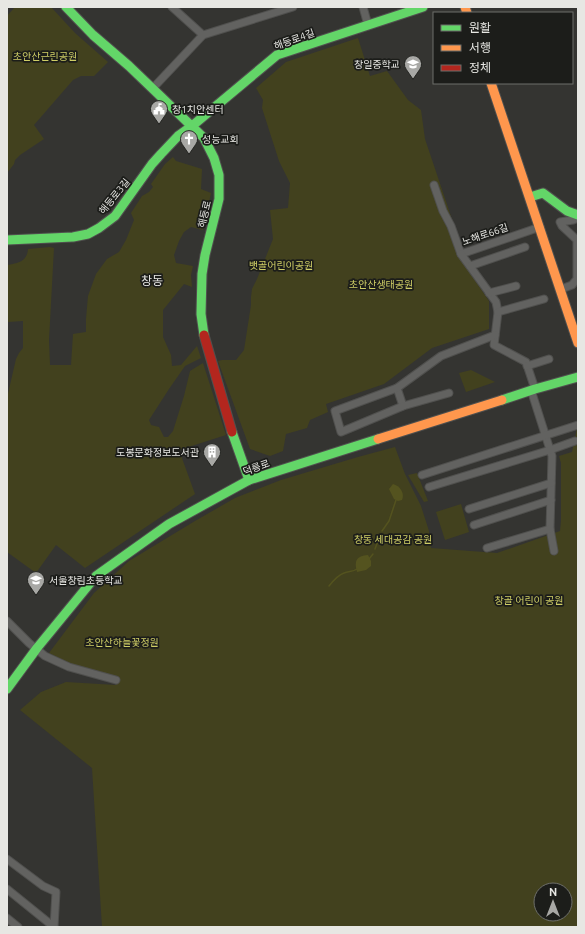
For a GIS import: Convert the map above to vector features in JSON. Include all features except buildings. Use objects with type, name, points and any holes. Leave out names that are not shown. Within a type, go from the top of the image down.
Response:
[{"type":"main road","name":"해등로","points":[[66,7],[93,35],[153,88],[192,126],[204,138],[212,152],[219,172],[219,203],[205,255],[202,274],[201,314],[209,354],[232,432],[249,480]]},
{"type":"main road","name":"해등로4길","points":[[192,126],[277,55],[423,7]]},
{"type":"main road","points":[[491,84],[578,343]]},
{"type":"main road","name":"해등로3길","points":[[7,240],[73,237],[88,234],[99,228],[115,216],[152,164],[161,154],[178,136],[192,126]]},
{"type":"main road","points":[[530,197],[543,193],[567,211],[578,216]]},
{"type":"main road","name":"덕릉로","points":[[7,689],[37,648],[96,576],[170,524],[249,480],[533,389],[578,377]]},
{"type":"street","points":[[172,7],[203,35]]},
{"type":"street","points":[[153,88],[203,35],[293,7]]},
{"type":"street","points":[[363,7],[368,25]]},
{"type":"street","name":"노해로66길","points":[[434,185],[443,211],[451,226],[460,254],[540,227]]},
{"type":"street","points":[[561,289],[572,285],[576,279],[577,240],[562,226],[560,222],[573,220],[578,216]]},
{"type":"street","points":[[470,266],[525,247]]},
{"type":"street","points":[[460,254],[496,302],[498,312],[494,335],[494,345],[526,362],[552,456],[550,529],[554,551]]},
{"type":"street","points":[[489,293],[516,286]]},
{"type":"street","points":[[498,312],[544,299]]},
{"type":"street","points":[[449,393],[403,406],[341,432],[335,411],[397,388],[440,356],[494,335]]},
{"type":"street","points":[[527,366],[549,359]]},
{"type":"street","points":[[397,388],[403,406]]},
{"type":"street","points":[[422,475],[578,425]]},
{"type":"street","points":[[429,488],[575,441]]},
{"type":"street","points":[[469,509],[551,483]]},
{"type":"street","points":[[474,525],[551,500]]},
{"type":"street","points":[[487,548],[550,529]]},
{"type":"street","points":[[7,621],[29,643],[46,656],[69,667],[116,680]]},
{"type":"street","points":[[7,859],[43,886],[56,892],[54,927]]},
{"type":"street","points":[[7,889],[54,927]]},
{"type":"street","points":[[7,918],[18,927]]},
{"type":"green space","name":"초안산근린공원","points":[[15,7],[51,7],[75,33],[108,62],[94,76],[81,76],[73,80],[34,125],[44,139],[20,155],[7,173],[7,16]]},
{"type":"green space","name":"초안산생태공원","points":[[358,38],[370,76],[387,71],[408,100],[421,110],[425,139],[462,249],[459,257],[489,301],[489,329],[432,348],[384,384],[326,404],[328,412],[310,420],[307,428],[286,434],[283,451],[270,456],[250,449],[218,361],[236,360],[244,350],[252,289],[273,239],[270,210],[288,208],[290,183],[279,161],[262,108],[263,100],[256,88],[286,62]]},
{"type":"green space","points":[[173,157],[176,161],[202,169],[201,189],[211,193],[203,230],[191,227],[184,232],[174,255],[176,263],[193,266],[191,275],[192,287],[184,284],[163,310],[163,337],[171,355],[172,366],[181,365],[197,346],[201,358],[185,366],[149,420],[151,425],[159,427],[164,437],[168,437],[173,431],[190,371],[203,363],[226,435],[179,450],[195,494],[85,568],[56,545],[36,573],[7,552],[7,398],[16,359],[23,348],[23,321],[8,322],[7,265],[24,259],[28,249],[54,248],[49,340],[50,365],[71,365],[73,334],[86,332],[88,296],[96,274],[107,259],[119,252],[126,240],[134,220],[131,213],[142,196],[149,192],[153,187],[151,184],[165,164]]},
{"type":"green space","points":[[471,370],[495,382],[466,392],[459,373]]},
{"type":"green space","points":[[578,423],[578,927],[102,927],[92,768],[20,710],[41,692],[66,682],[116,685],[118,677],[69,664],[49,653],[94,593],[129,561],[235,498],[281,480],[395,447],[405,474],[421,506],[429,531],[431,548],[497,553],[560,531],[561,463],[559,456],[572,452]]},
{"type":"green space","points":[[417,473],[428,501],[424,502],[408,475]]},
{"type":"green space","points":[[461,504],[469,532],[445,540],[436,512]]},
{"type":"shaded area","points":[[393,484],[398,486],[401,490],[403,495],[402,500],[398,501],[394,499],[389,489]]},
{"type":"shaded area","points":[[368,555],[371,561],[371,566],[366,570],[357,572],[356,562],[358,558]]},
{"type":"waterway","points":[[382,531],[389,521],[396,500]]},
{"type":"waterway","points":[[375,549],[379,538]]},
{"type":"waterway","points":[[369,559],[373,554]]},
{"type":"waterway","points":[[329,586],[340,575],[357,569]]},
{"type":"traffic: fast","points":[[66,7],[93,35],[129,66],[204,138],[214,158],[219,175],[219,199],[205,255],[202,274],[201,314],[204,335]]},
{"type":"traffic: fast","points":[[7,240],[73,237],[88,234],[99,228],[115,216],[152,164],[178,136],[277,55],[423,7]]},
{"type":"traffic: fast","points":[[530,197],[543,193],[567,211],[578,215]]},
{"type":"traffic: fast","points":[[502,400],[578,377]]},
{"type":"traffic: fast","points":[[232,432],[249,480]]},
{"type":"traffic: fast","points":[[7,689],[37,648],[96,576],[169,524],[249,480],[378,439]]},
{"type":"traffic: slow","points":[[465,7],[467,12]]},
{"type":"traffic: slow","points":[[491,84],[578,343]]},
{"type":"traffic: slow","points":[[378,439],[502,400]]},
{"type":"traffic: jam","points":[[204,335],[232,432]]},
{"type":"place","name":"창일중학교","points":[[413,79]]},
{"type":"place","name":"창1치안센터","points":[[159,124]]},
{"type":"place","name":"성능교회","points":[[189,154]]},
{"type":"place","name":"도봉문화정보도서관","points":[[212,467]]},
{"type":"place","name":"서울창림초등학교","points":[[36,595]]},
{"type":"district","name":"창동","points":[[152,281]]},
{"type":"park label","name":"뱃골어린이공원","points":[[281,265]]},
{"type":"park label","name":"창동 세대공감 공원","points":[[393,539]]},
{"type":"park label","name":"창골 어린이 공원","points":[[529,600]]},
{"type":"park label","name":"초안산하늘꽃정원","points":[[122,642]]}]
